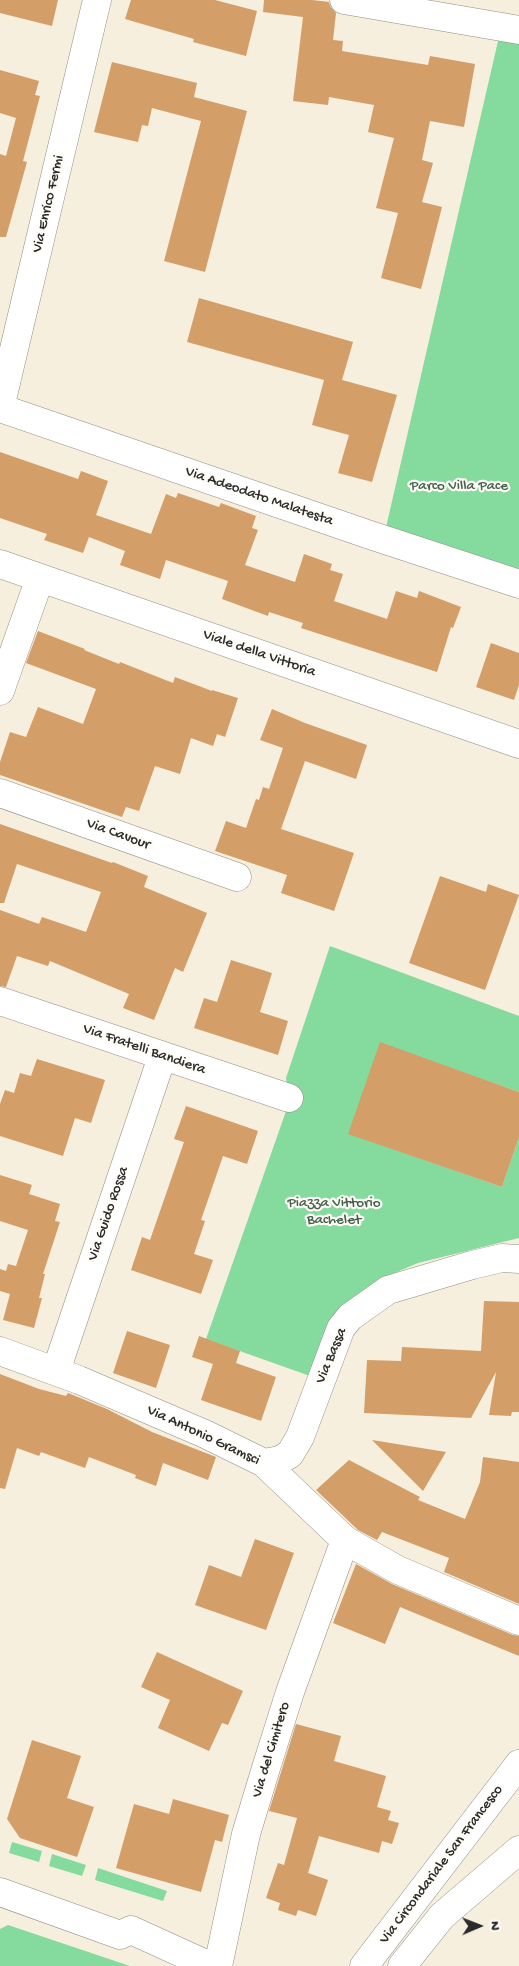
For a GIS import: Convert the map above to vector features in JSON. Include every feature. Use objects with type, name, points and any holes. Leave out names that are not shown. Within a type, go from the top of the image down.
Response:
[{"type":"street","name":"Via Enrico Fermi","points":[[0,408],[97,0]]},
{"type":"street","points":[[344,0],[519,30]]},
{"type":"street","name":"Via Adeodato Malatesta","points":[[0,408],[519,584]]},
{"type":"street","name":"Viale della Vittoria","points":[[0,564],[519,744]]},
{"type":"street","points":[[0,692],[40,578]]},
{"type":"street","name":"Via Cavour","points":[[0,793],[237,877]]},
{"type":"street","name":"Via Fratelli Bandiera","points":[[0,1001],[162,1057],[289,1098]]},
{"type":"street","name":"Via Guido Rossa","points":[[56,1371],[162,1057]]},
{"type":"street","name":"Via Bassa","points":[[264,1463],[280,1460],[290,1454],[300,1437],[341,1328],[350,1317],[388,1290],[472,1265],[502,1258],[519,1259]]},
{"type":"street","name":"Via Antonio Gramsci","points":[[0,1351],[56,1371],[205,1434],[264,1463],[346,1540],[398,1570],[519,1621]]},
{"type":"street","name":"Via del Cimitero","points":[[218,1966],[246,1834],[290,1692],[346,1540]]},
{"type":"street","name":"Via Circondariale San Francesco","points":[[364,1966],[519,1764]]},
{"type":"street","name":"Via Circondariale San Francesco","points":[[402,1966],[442,1916],[519,1850]]},
{"type":"street","points":[[0,1892],[120,1935],[131,1930],[210,1966]]},
{"type":"street","points":[[120,1935],[123,1945],[172,1966]]},
{"type":"green space","name":"Parco Villa Pace","points":[[519,37],[519,579],[384,536],[498,41]]},
{"type":"green space","name":"Piazza Vittorio Bachelet","points":[[330,946],[519,1016],[519,1092],[380,1043],[370,1141],[502,1187],[519,1137],[519,1238],[418,1263],[380,1279],[340,1308],[310,1376],[206,1339],[285,1114],[289,1098],[286,1078]]},
{"type":"green space","points":[[12,1842],[42,1851],[39,1862],[9,1853]]},
{"type":"green space","points":[[52,1854],[86,1865],[82,1876],[49,1866]]},
{"type":"green space","points":[[98,1868],[167,1891],[163,1901],[95,1880]]},
{"type":"green space","points":[[8,1925],[130,1966],[0,1966],[0,1929]]},
{"type":"building","points":[[0,0],[58,0],[52,26],[0,13]]},
{"type":"building","points":[[131,0],[215,0],[257,11],[246,56],[193,42],[194,39],[125,19]]},
{"type":"building","points":[[264,0],[329,2],[336,13],[333,40],[343,41],[342,51],[428,65],[430,56],[475,64],[464,127],[430,121],[422,160],[433,163],[422,202],[442,207],[421,289],[381,278],[398,213],[376,208],[394,138],[368,132],[374,105],[329,97],[328,105],[293,101],[303,17],[263,12]]},
{"type":"building","points":[[112,62],[197,83],[194,97],[247,111],[205,272],[164,261],[201,121],[152,108],[148,126],[142,125],[138,142],[94,132]]},
{"type":"building","points":[[0,70],[39,81],[35,95],[40,96],[23,161],[27,162],[6,237],[0,237],[0,154],[6,156],[16,118],[0,113]]},
{"type":"building","points":[[199,298],[353,342],[342,380],[397,395],[372,482],[338,473],[349,435],[312,425],[324,380],[187,342]]},
{"type":"building","points":[[0,452],[78,479],[81,471],[108,481],[96,515],[151,534],[166,494],[176,498],[178,493],[219,507],[221,503],[256,516],[252,528],[258,530],[245,565],[295,582],[304,554],[332,564],[330,570],[343,574],[334,601],[387,619],[396,591],[417,598],[419,591],[461,607],[453,628],[451,627],[437,672],[301,628],[303,623],[269,612],[268,616],[222,599],[228,581],[166,560],[160,579],[120,565],[125,551],[89,537],[83,553],[44,540],[47,534],[0,518]]},
{"type":"building","points":[[38,631],[119,664],[120,662],[173,683],[175,677],[212,691],[238,698],[225,737],[217,734],[213,746],[191,738],[180,774],[155,766],[139,811],[126,807],[122,817],[0,775],[0,762],[10,732],[26,737],[38,707],[83,724],[96,689],[26,663]]},
{"type":"building","points":[[491,643],[519,653],[519,685],[514,700],[476,687]]},
{"type":"building","points":[[272,709],[367,745],[356,779],[305,761],[281,829],[354,853],[334,911],[281,893],[287,875],[215,851],[226,821],[246,828],[256,799],[259,800],[263,787],[269,789],[283,748],[260,740]]},
{"type":"building","points":[[0,824],[113,862],[148,876],[144,887],[207,913],[183,972],[175,968],[154,1020],[123,1008],[129,994],[50,961],[48,966],[17,956],[6,987],[0,986],[0,910],[39,924],[42,917],[86,932],[101,892],[17,864],[4,903],[0,903]]},
{"type":"building","points":[[440,876],[486,892],[488,884],[519,895],[485,990],[409,963]]},
{"type":"building","points":[[231,960],[272,973],[260,1012],[288,1021],[278,1055],[194,1028],[204,998],[217,1002]]},
{"type":"building","points":[[380,1042],[519,1092],[519,1137],[502,1187],[348,1134]]},
{"type":"building","points":[[37,1059],[105,1080],[91,1123],[75,1118],[63,1156],[0,1136],[0,1104],[5,1090],[14,1093],[20,1073],[31,1076]]},
{"type":"building","points":[[186,1106],[258,1131],[247,1164],[223,1156],[201,1220],[205,1221],[194,1254],[213,1260],[201,1294],[131,1270],[142,1237],[150,1240],[184,1142],[174,1139]]},
{"type":"building","points":[[0,1175],[32,1185],[29,1194],[60,1204],[55,1221],[60,1222],[43,1274],[45,1274],[39,1298],[42,1298],[34,1328],[3,1320],[10,1294],[0,1291],[0,1269],[6,1271],[8,1264],[16,1266],[28,1230],[0,1221]]},
{"type":"building","points":[[484,1301],[519,1302],[519,1412],[512,1412],[511,1416],[489,1415],[496,1372],[471,1418],[364,1413],[367,1360],[401,1361],[402,1347],[481,1351]]},
{"type":"building","points":[[127,1331],[170,1345],[156,1388],[113,1373]]},
{"type":"building","points":[[199,1336],[240,1351],[236,1363],[276,1377],[261,1421],[201,1400],[213,1364],[192,1357]]},
{"type":"building","points":[[0,1374],[39,1389],[66,1396],[68,1393],[107,1409],[152,1432],[216,1457],[208,1480],[163,1463],[156,1486],[135,1478],[136,1475],[89,1457],[85,1468],[41,1452],[39,1456],[17,1448],[5,1489],[0,1488]]},
{"type":"building","points":[[372,1440],[446,1452],[423,1491]]},
{"type":"building","points":[[483,1457],[519,1462],[519,1604],[444,1572],[449,1558],[382,1532],[377,1540],[358,1530],[316,1490],[349,1460],[420,1497],[418,1500],[465,1519],[480,1482]]},
{"type":"building","points":[[255,1539],[294,1553],[266,1630],[195,1605],[209,1565],[241,1577]]},
{"type":"building","points":[[356,1564],[392,1584],[519,1636],[519,1656],[400,1607],[385,1644],[333,1623]]},
{"type":"building","points":[[157,1652],[243,1691],[228,1725],[222,1723],[209,1751],[158,1728],[170,1700],[141,1687]]},
{"type":"building","points":[[296,1724],[341,1736],[334,1761],[386,1776],[377,1807],[391,1811],[388,1820],[399,1823],[392,1844],[382,1841],[379,1853],[319,1836],[308,1873],[328,1880],[316,1916],[298,1910],[296,1916],[278,1910],[280,1903],[266,1898],[278,1863],[284,1865],[297,1818],[269,1811]]},
{"type":"building","points":[[32,1740],[81,1756],[67,1798],[94,1807],[77,1857],[20,1838],[7,1819]]},
{"type":"building","points":[[173,1799],[229,1815],[222,1842],[215,1840],[201,1892],[116,1868],[134,1804],[169,1814]]}]
